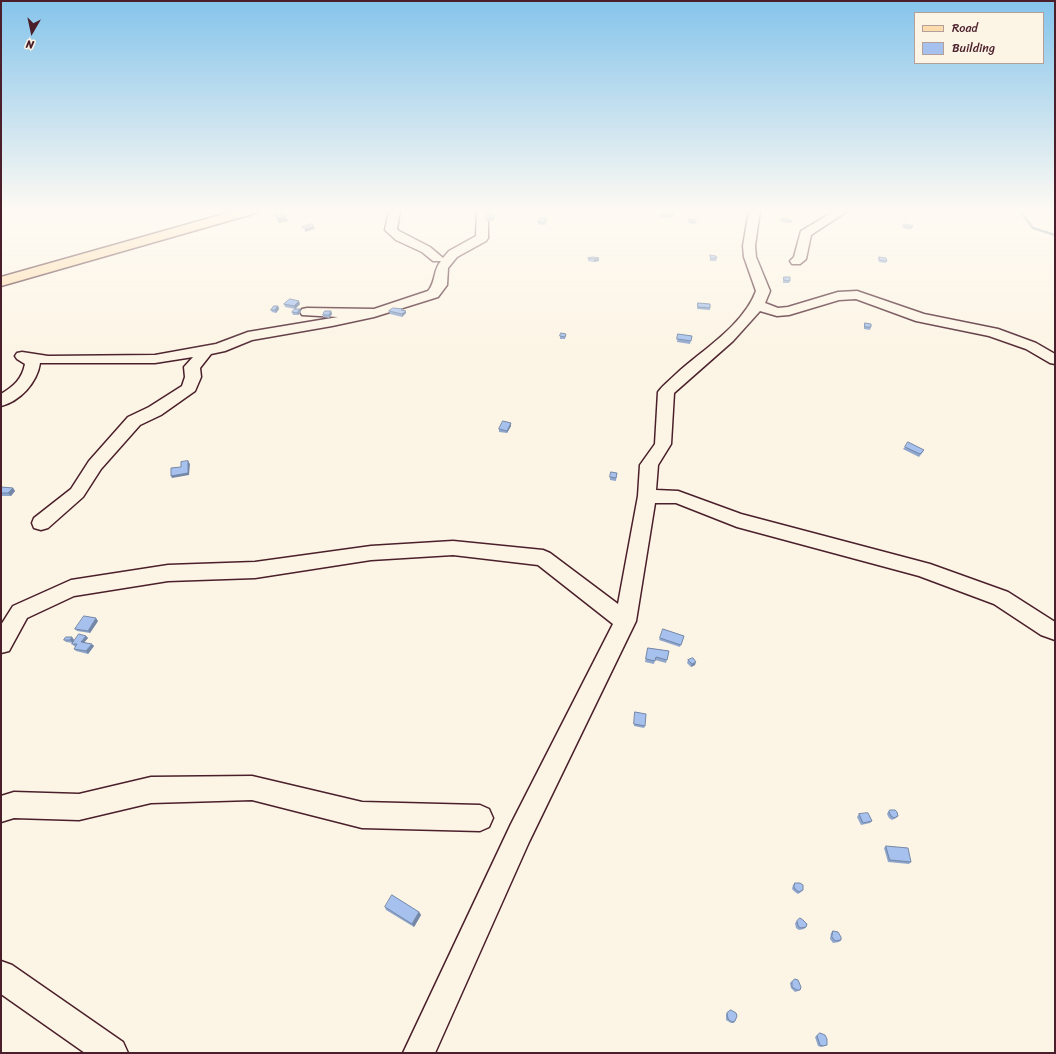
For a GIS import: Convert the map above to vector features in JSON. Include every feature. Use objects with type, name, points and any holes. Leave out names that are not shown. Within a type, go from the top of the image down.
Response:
[{"type":"main road","points":[[1,282],[78,259]]},
{"type":"street","points":[[1,401],[26,384],[32,372],[33,362],[22,356],[48,360],[155,359],[220,348],[248,336],[332,322],[374,313],[434,294],[440,285],[442,267],[448,259]]},
{"type":"street","points":[[419,1053],[520,833],[625,621],[647,496],[649,465],[663,444],[666,392],[728,338],[758,305],[763,291],[751,259]]},
{"type":"street","points":[[758,305],[777,312],[789,311],[838,296],[857,296],[921,318],[993,332],[1031,346],[1055,360]]},
{"type":"street","points":[[307,312],[374,313]]},
{"type":"street","points":[[41,523],[77,493],[95,465],[134,421],[155,411],[189,388],[193,377],[192,367],[206,351]]},
{"type":"street","points":[[647,496],[678,497],[737,520],[924,569],[1001,598],[1049,629],[1055,631]]},
{"type":"street","points":[[1,644],[20,612],[71,588],[168,573],[255,570],[371,553],[453,548],[543,558],[625,621]]},
{"type":"street","points":[[1,809],[14,805],[78,807],[151,790],[252,788],[362,815],[480,818]]},
{"type":"street","points":[[1,976],[112,1053]]},
{"type":"building","points":[[784,277],[790,277],[790,281],[784,280]]},
{"type":"building","points":[[290,299],[299,301],[294,306],[284,304]]},
{"type":"building","points":[[698,303],[710,304],[710,308],[698,307]]},
{"type":"building","points":[[274,306],[278,306],[275,310],[271,310]]},
{"type":"building","points":[[393,308],[403,309],[401,310],[406,311],[402,314],[389,311]]},
{"type":"building","points":[[295,309],[300,309],[297,313],[292,312]]},
{"type":"building","points":[[325,311],[331,311],[329,315],[323,315]]},
{"type":"building","points":[[865,323],[871,324],[871,327],[865,327]]},
{"type":"building","points":[[561,333],[566,334],[565,337],[560,336]]},
{"type":"building","points":[[678,334],[692,336],[691,341],[677,339]]},
{"type":"building","points":[[503,421],[511,423],[507,431],[499,429]]},
{"type":"building","points":[[908,442],[924,450],[920,454],[905,447]]},
{"type":"building","points":[[188,461],[188,473],[171,476],[171,468],[181,467],[181,462]]},
{"type":"building","points":[[611,472],[617,473],[616,478],[610,477]]},
{"type":"building","points":[[1,487],[13,488],[8,493],[1,493]]},
{"type":"building","points":[[84,616],[96,618],[88,631],[75,629]]},
{"type":"building","points":[[663,629],[684,636],[681,645],[660,638]]},
{"type":"building","points":[[79,634],[86,636],[81,642],[92,644],[86,651],[74,649],[77,644],[72,644]]},
{"type":"building","points":[[66,637],[72,637],[70,640],[64,640]]},
{"type":"building","points":[[648,648],[669,651],[667,660],[656,657],[655,661],[646,659]]},
{"type":"building","points":[[693,658],[696,662],[692,664],[688,660]]},
{"type":"building","points":[[635,712],[646,714],[645,726],[634,724]]},
{"type":"building","points":[[890,810],[895,810],[898,816],[894,818],[891,816],[889,812]]},
{"type":"building","points":[[868,813],[872,821],[863,823],[859,814]]},
{"type":"building","points":[[886,846],[908,848],[911,862],[890,860]]},
{"type":"building","points":[[795,883],[800,883],[803,885],[803,890],[799,892],[796,890],[794,887]]},
{"type":"building","points":[[392,895],[419,912],[412,924],[385,907]]},
{"type":"building","points":[[800,918],[807,924],[806,927],[801,928],[798,926],[797,921]]},
{"type":"building","points":[[833,931],[838,932],[841,940],[835,941],[832,937]]},
{"type":"building","points":[[795,979],[798,980],[801,987],[800,990],[792,987],[792,982]]},
{"type":"building","points":[[731,1010],[736,1013],[737,1016],[735,1021],[732,1022],[728,1019],[727,1013]]},
{"type":"building","points":[[820,1033],[825,1035],[827,1045],[820,1045],[817,1036]]}]
